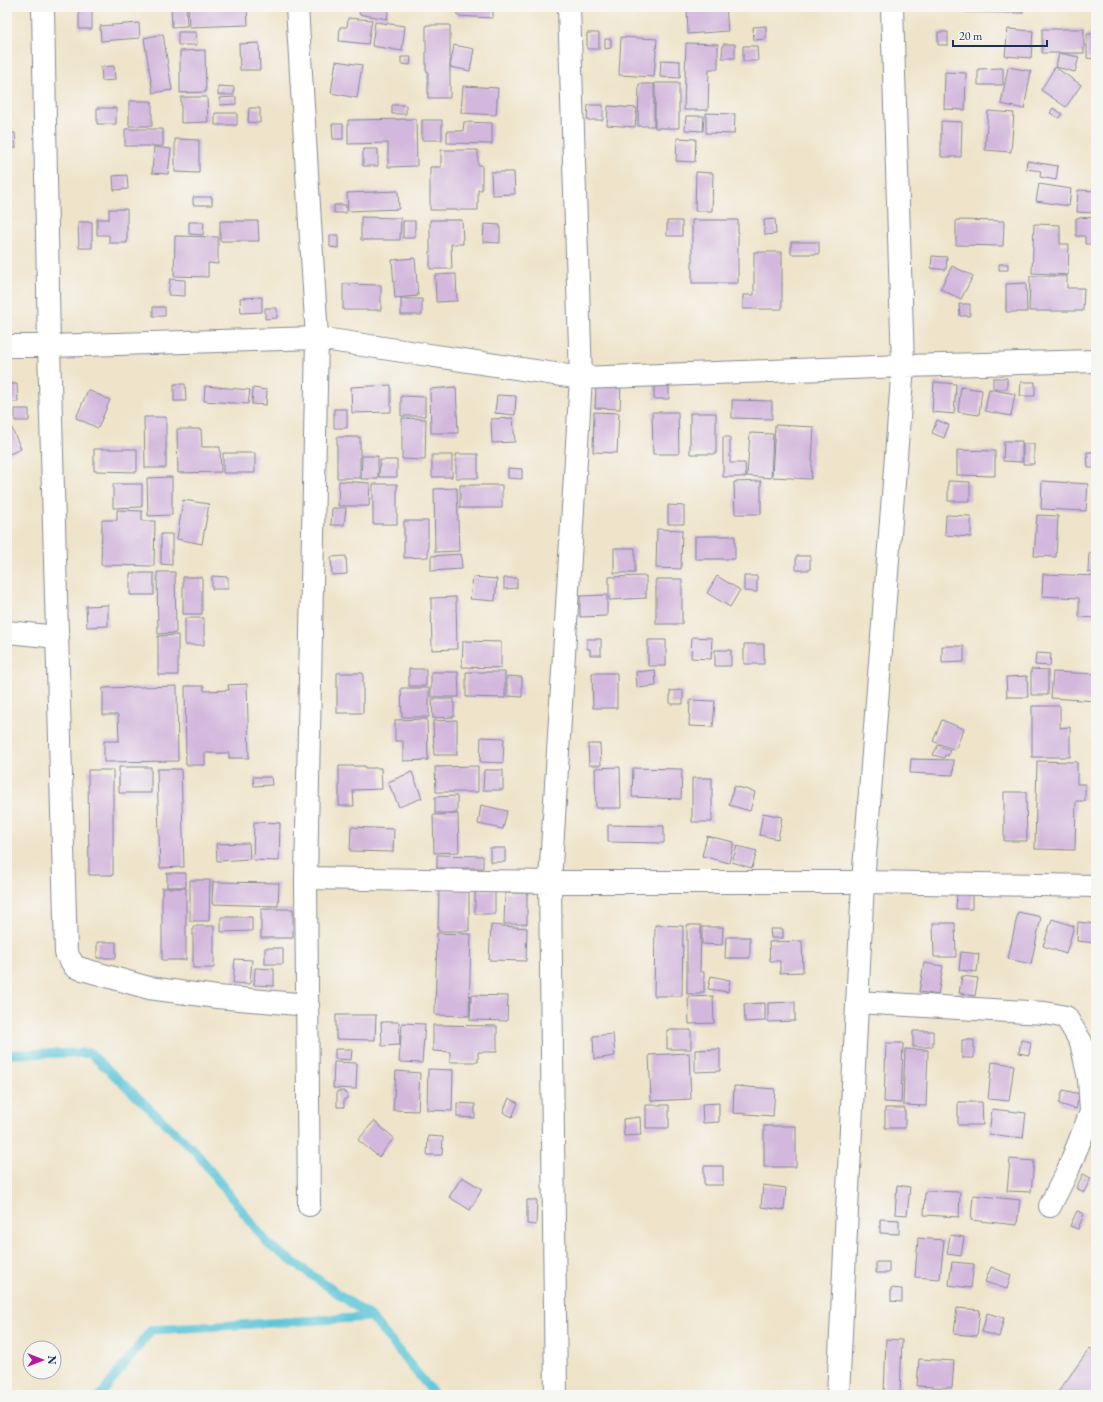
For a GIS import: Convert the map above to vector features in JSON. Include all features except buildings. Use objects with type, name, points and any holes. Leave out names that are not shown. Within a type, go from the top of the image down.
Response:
[{"type":"street","points":[[43,7],[49,346],[66,953],[75,967],[149,988],[217,998],[308,1005]]},
{"type":"street","points":[[297,7],[317,338],[306,878],[309,1205]]},
{"type":"street","points":[[556,1395],[550,882],[581,378],[569,7]]},
{"type":"street","points":[[838,1395],[862,882],[903,366],[892,7]]},
{"type":"street","points":[[7,346],[317,338],[581,378],[903,366],[1096,361]]},
{"type":"street","points":[[7,632],[58,637]]},
{"type":"street","points":[[306,878],[550,882],[862,882],[1096,886]]},
{"type":"street","points":[[857,1002],[1009,1010],[1045,1013],[1066,1017],[1081,1042],[1089,1080],[1091,1112],[1068,1170],[1050,1206]]},
{"type":"waterway","points":[[7,1054],[90,1053],[195,1151],[269,1245],[371,1317],[435,1395]]},
{"type":"waterway","points":[[101,1395],[151,1330],[371,1317]]}]
